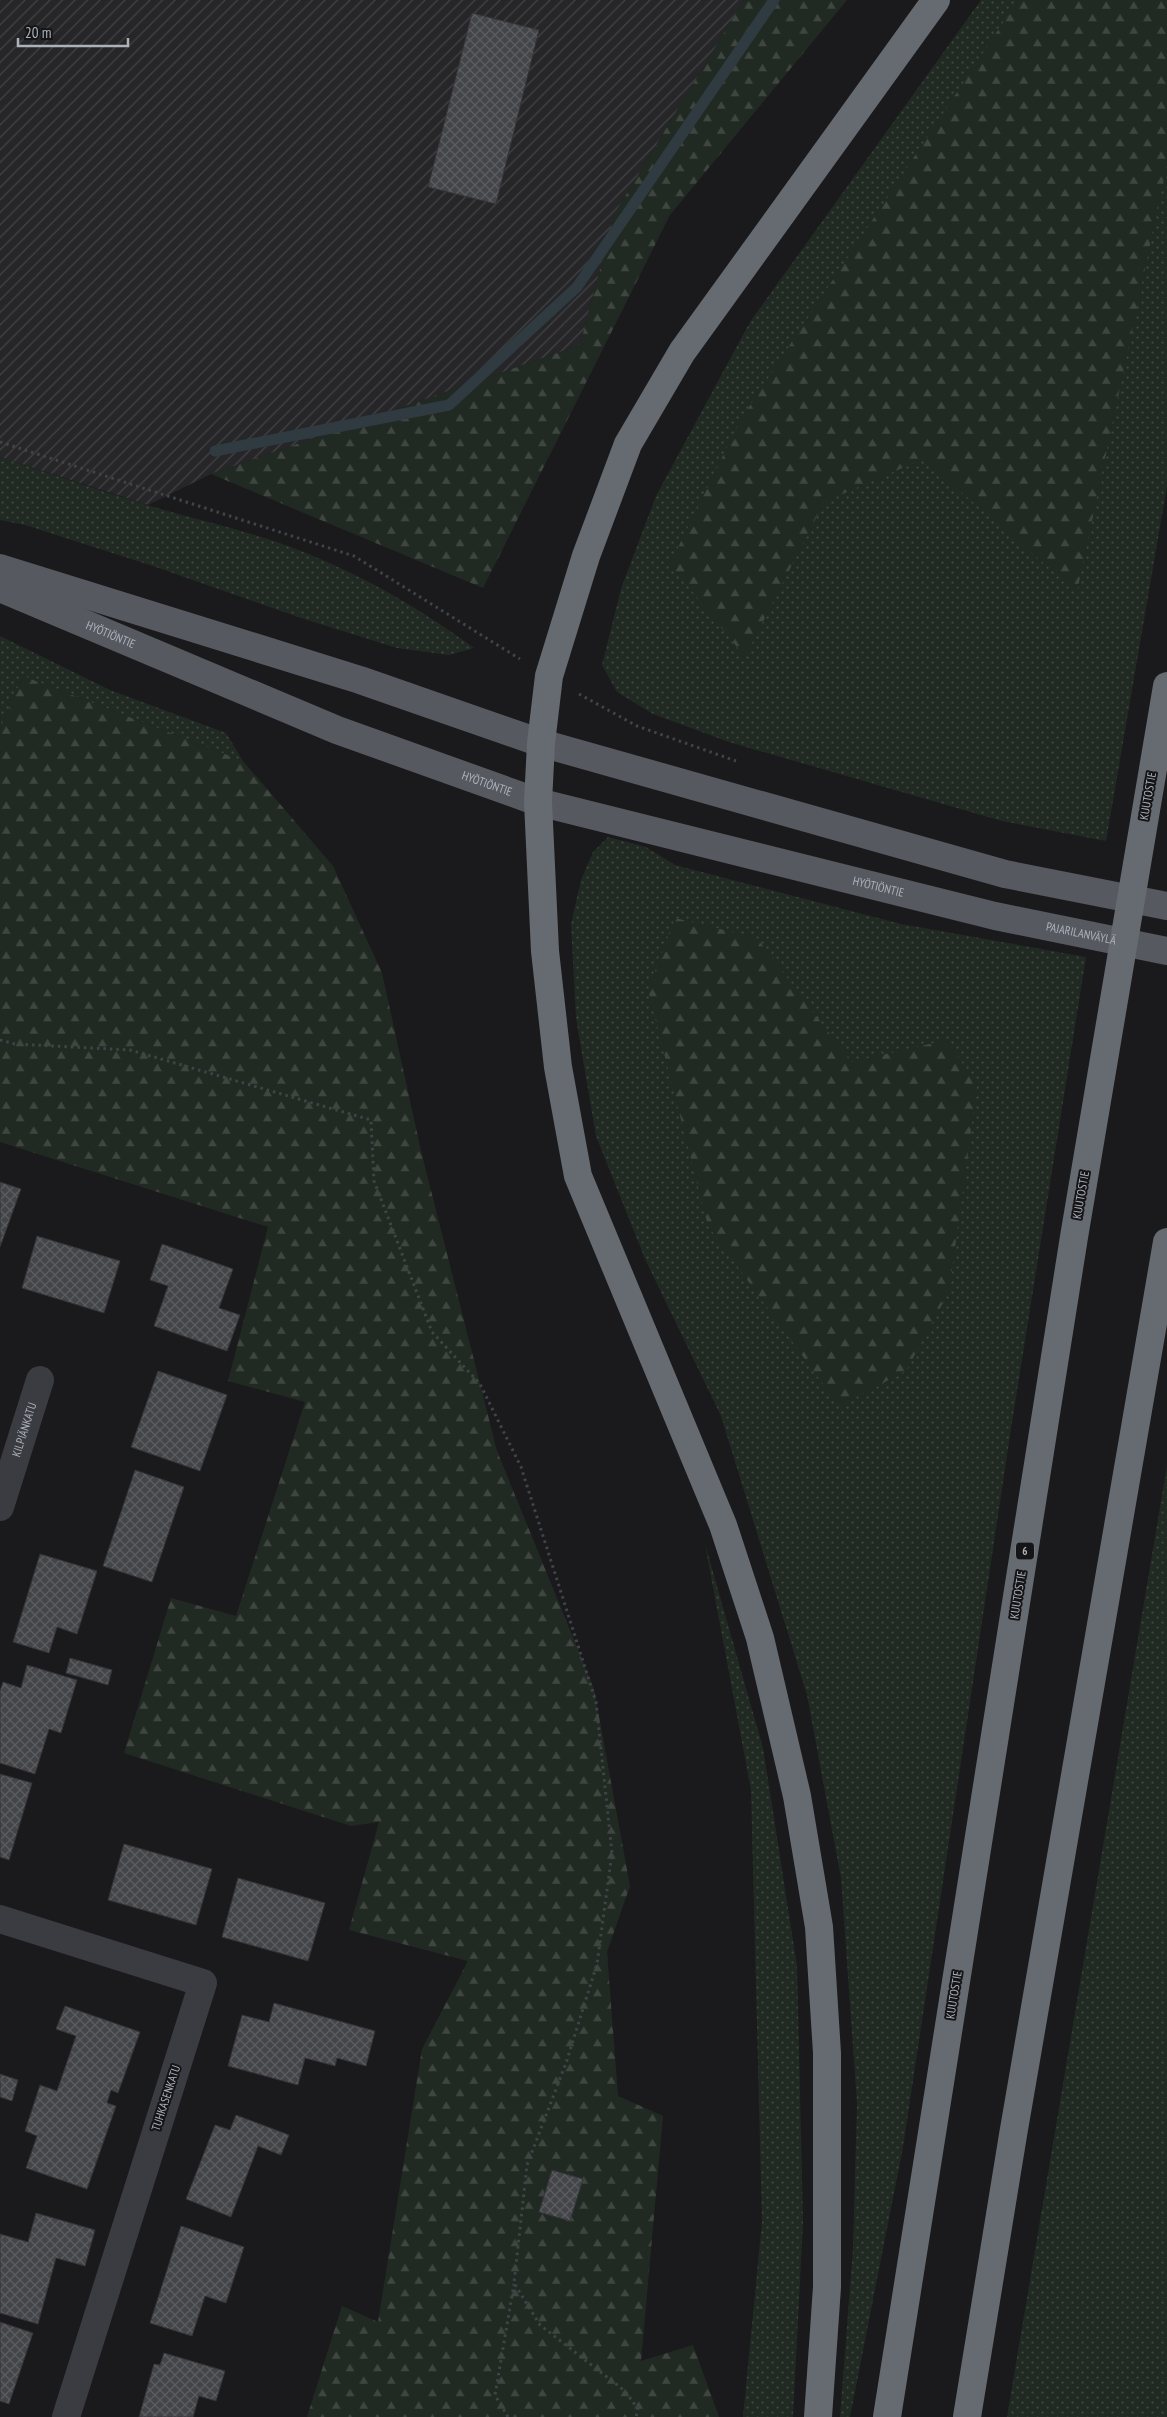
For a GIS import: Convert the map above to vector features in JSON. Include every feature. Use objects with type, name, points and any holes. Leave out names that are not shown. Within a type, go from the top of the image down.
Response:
[{"type":"highway","points":[[818,2417],[827,2287],[827,2053],[819,1927],[798,1806],[760,1638],[723,1525],[578,1176],[558,1067],[545,951],[538,802],[541,743],[548,676],[586,556],[628,444],[682,352],[936,0]]},
{"type":"highway","name":"KUUTOSTIE","points":[[887,2417],[1074,1237],[1167,686]]},
{"type":"highway","points":[[967,2417],[1013,2135],[1167,1242]]},
{"type":"main road","points":[[0,568],[360,680],[541,743],[1005,874],[1167,906]]},
{"type":"main road","name":"HYÖTIÖNTIE","points":[[0,588],[337,730],[538,802],[995,916]]},
{"type":"main road","name":"PAJARILANVÄYLÄ","points":[[995,916],[1167,951]]},
{"type":"street","name":"KILPIÄNKATU","points":[[0,1507],[40,1380]]},
{"type":"street","name":"TUHKASENKATU","points":[[0,1919],[203,1983],[66,2417]]},
{"type":"path","points":[[0,442],[354,556],[548,676],[637,726],[745,764]]},
{"type":"path","points":[[0,1040],[16,1044],[130,1050],[371,1120],[374,1181],[432,1332],[480,1384],[521,1467],[596,1702],[612,1853],[597,1964],[566,2063],[527,2165],[514,2283],[495,2395],[508,2417]]},
{"type":"path","points":[[514,2283],[540,2325],[625,2391],[638,2409],[636,2417]]},
{"type":"shaded area","points":[[0,0],[744,0],[615,213],[580,345],[211,474],[148,505],[0,457]]},
{"type":"green space","points":[[744,0],[847,0],[670,215],[483,588],[211,474],[580,345],[615,213]]},
{"type":"green space","points":[[981,0],[1167,0],[1167,486],[1106,841],[1002,821],[729,742],[653,714],[617,692],[602,665],[621,589],[656,496],[750,322]]},
{"type":"green space","points":[[1018,0],[1167,0],[1167,164],[1077,592],[923,459],[824,502],[745,657],[670,564],[741,419]]},
{"type":"green space","points":[[0,457],[167,511],[247,533],[306,553],[393,595],[434,620],[474,648],[449,655],[397,648],[301,618],[153,566],[25,525],[0,520]]},
{"type":"green space","points":[[0,636],[110,690],[226,733],[243,761],[23,676],[0,729]]},
{"type":"green space","points":[[23,676],[243,761],[333,866],[382,973],[421,1151],[497,1451],[594,1689],[630,1886],[607,1952],[618,2096],[663,2116],[641,2361],[693,2345],[719,2417],[307,2417],[342,2306],[378,2322],[422,2049],[468,1961],[349,1930],[379,1822],[351,1826],[124,1753],[171,1598],[236,1616],[305,1402],[228,1381],[268,1227],[0,1142],[0,729]]},
{"type":"green space","points":[[608,837],[646,847],[675,865],[901,924],[1086,957],[1011,1429],[903,2147],[850,2417],[840,2417],[853,2249],[857,2103],[841,1878],[807,1695],[721,1416],[645,1259],[596,1136],[576,1018],[571,924],[581,880],[593,852]]},
{"type":"green space","points":[[675,918],[757,938],[851,1062],[947,1040],[977,1086],[949,1292],[906,1371],[839,1406],[708,1226],[648,990]]},
{"type":"green space","points":[[1167,1466],[1167,2417],[1007,2417]]},
{"type":"green space","points":[[705,1544],[763,1748],[797,1966],[803,2222],[793,2417],[743,2417],[762,2222],[751,1790]]},
{"type":"building","points":[[472,13],[539,30],[496,204],[428,187]]},
{"type":"building","points":[[0,1182],[21,1189],[0,1247]]},
{"type":"building","points":[[37,1236],[120,1261],[104,1313],[22,1288]]},
{"type":"building","points":[[162,1244],[233,1269],[219,1308],[240,1315],[227,1351],[154,1326],[168,1286],[150,1280]]},
{"type":"building","points":[[158,1371],[227,1395],[200,1471],[131,1447]]},
{"type":"building","points":[[135,1470],[184,1487],[152,1582],[103,1566]]},
{"type":"building","points":[[40,1554],[97,1571],[77,1634],[57,1627],[49,1653],[13,1642]]},
{"type":"building","points":[[70,1658],[112,1670],[108,1685],[66,1673]]},
{"type":"building","points":[[27,1665],[77,1680],[61,1733],[49,1729],[35,1774],[0,1763],[0,1691],[3,1682],[21,1688]]},
{"type":"building","points":[[0,1774],[32,1783],[9,1860],[0,1857]]},
{"type":"building","points":[[124,1844],[212,1869],[196,1925],[108,1900]]},
{"type":"building","points":[[238,1878],[325,1903],[308,1961],[222,1937]]},
{"type":"building","points":[[274,2003],[375,2031],[366,2066],[337,2058],[335,2066],[305,2058],[298,2085],[228,2066],[242,2015],[269,2022]]},
{"type":"building","points":[[65,2006],[140,2032],[118,2093],[111,2090],[107,2103],[116,2106],[87,2189],[26,2168],[37,2136],[25,2131],[40,2085],[57,2091],[76,2036],[56,2029]]},
{"type":"building","points":[[0,2074],[18,2080],[12,2101],[0,2097]]},
{"type":"building","points":[[236,2115],[289,2135],[281,2155],[258,2146],[231,2217],[186,2199],[215,2125],[230,2130]]},
{"type":"building","points":[[552,2170],[583,2179],[570,2221],[539,2212]]},
{"type":"building","points":[[36,2213],[95,2230],[85,2266],[56,2258],[38,2324],[0,2313],[0,2234],[28,2242]]},
{"type":"building","points":[[181,2226],[244,2247],[226,2303],[205,2296],[192,2336],[150,2323]]},
{"type":"building","points":[[0,2322],[33,2333],[9,2404],[0,2401]]},
{"type":"building","points":[[164,2353],[225,2371],[216,2401],[199,2396],[193,2417],[139,2417],[154,2364],[160,2365]]},
{"type":"waterway","points":[[215,451],[449,405],[577,287],[774,0]]}]
